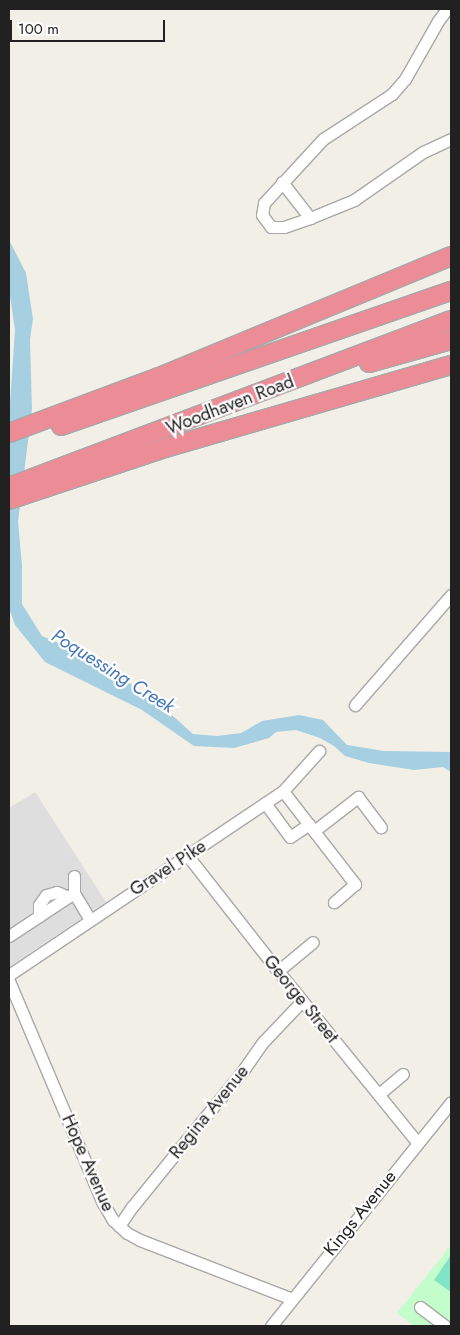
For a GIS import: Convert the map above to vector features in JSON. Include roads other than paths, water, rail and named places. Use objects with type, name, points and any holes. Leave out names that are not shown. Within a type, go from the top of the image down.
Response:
[{"type":"highway","points":[[9,433],[34,429],[451,256]]},
{"type":"highway","name":"Woodhaven Road","points":[[9,444],[34,429],[422,302],[451,290]]},
{"type":"highway","name":"Woodhaven Road","points":[[9,487],[30,486],[246,399],[451,320]]},
{"type":"highway","points":[[246,399],[451,340]]},
{"type":"highway","points":[[9,500],[30,486],[451,365]]},
{"type":"street","points":[[447,9],[438,21],[405,79],[392,94],[335,129],[282,182],[264,203],[262,215],[272,227],[284,227],[310,218],[354,200],[423,152],[451,139]]},
{"type":"street","points":[[282,182],[310,218]]},
{"type":"street","points":[[355,705],[451,595]]},
{"type":"street","name":"Gravel Pike","points":[[9,975],[283,790],[319,751]]},
{"type":"street","points":[[283,790],[355,884],[334,902]]},
{"type":"street","points":[[265,803],[290,837],[311,827],[358,796],[381,827]]},
{"type":"street","name":"George Street","points":[[187,855],[302,1001],[417,1142]]},
{"type":"street","points":[[71,895],[74,876]]},
{"type":"street","points":[[9,936],[39,916],[39,904],[46,895],[57,892],[71,895],[90,920]]},
{"type":"street","points":[[278,971],[313,942]]},
{"type":"street","name":"Hope Avenue","points":[[9,981],[103,1203],[119,1226],[140,1240],[292,1299]]},
{"type":"street","name":"Regina Avenue","points":[[119,1226],[132,1206],[244,1069],[263,1042],[302,1001]]},
{"type":"street","points":[[379,1094],[403,1074]]},
{"type":"street","name":"Kings Avenue","points":[[271,1326],[451,1102]]},
{"type":"street","points":[[420,1307],[445,1326]]},
{"type":"water","points":[[9,240],[26,273],[33,319],[30,339],[32,409],[18,522],[22,565],[22,604],[42,636],[85,654],[132,685],[193,734],[217,736],[241,733],[262,721],[299,715],[323,720],[347,745],[384,751],[451,752],[451,772],[443,767],[414,770],[369,763],[345,756],[334,746],[320,738],[296,730],[276,732],[269,738],[234,748],[194,746],[142,710],[45,662],[15,625],[9,608],[9,418],[15,330],[9,289]]},
{"type":"water label","name":"Poquessing Creek","points":[[113,671]]}]
